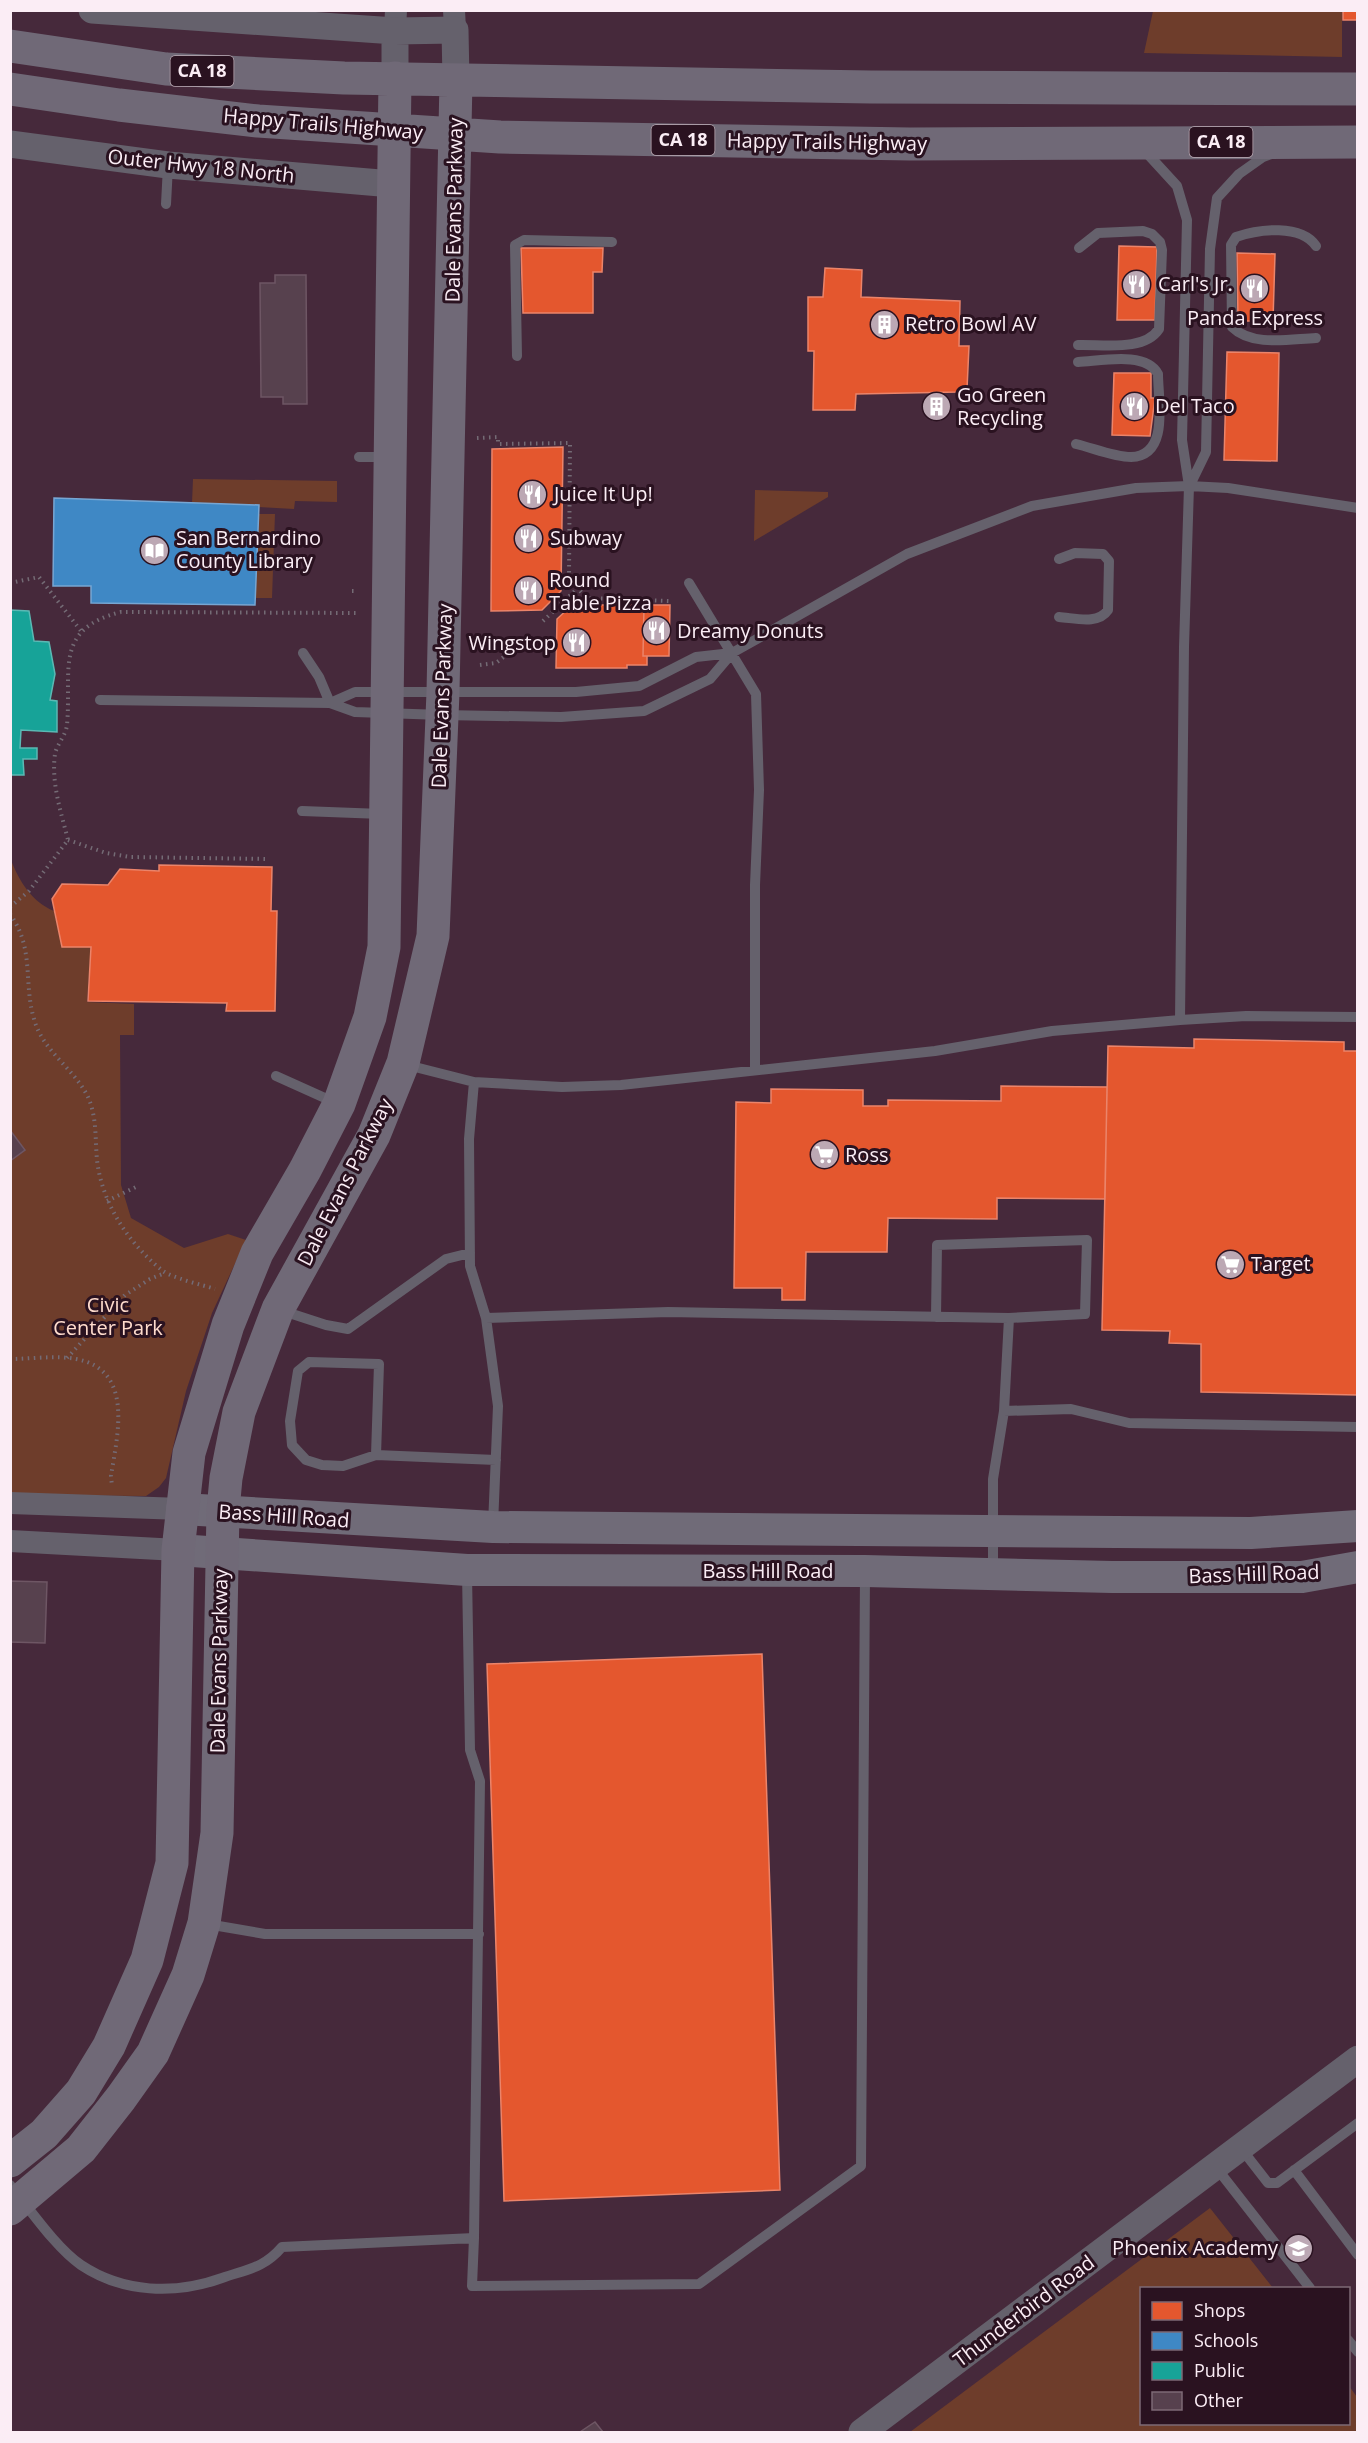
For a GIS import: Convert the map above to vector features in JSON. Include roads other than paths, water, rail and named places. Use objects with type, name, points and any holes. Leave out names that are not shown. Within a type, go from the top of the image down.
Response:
[{"type":"main road","name":"CA 18","points":[[10,46],[166,69],[456,81],[1358,89]]},
{"type":"main road","name":"Dale Evans Parkway","points":[[10,2161],[44,2134],[81,2092],[109,2046],[147,1960],[172,1863],[178,1550],[189,1453],[228,1325],[257,1253],[305,1170],[339,1104],[369,1017],[384,947],[386,702],[374,457],[392,184],[395,78]]},
{"type":"main road","name":"Dale Evans Parkway","points":[[15,2198],[81,2149],[153,2052],[188,1975],[204,1923],[217,1833],[223,1510],[226,1478],[239,1412],[278,1309],[374,1135],[403,1064],[433,936],[442,704],[456,81]]},
{"type":"main road","name":"Happy Trails Highway","points":[[10,89],[258,121],[456,135],[910,144],[1358,142]]},
{"type":"main road","name":"Bass Hill Road","points":[[182,1509],[223,1510],[356,1521],[493,1527],[1251,1533],[1358,1526]]},
{"type":"main road","name":"Bass Hill Road","points":[[178,1550],[467,1570],[865,1571],[993,1575],[1302,1576],[1358,1567]]},
{"type":"street","points":[[92,10],[396,21],[455,20],[456,81]]},
{"type":"street","points":[[395,78],[396,21]]},
{"type":"street","name":"Outer Hwy 18 North","points":[[10,144],[168,165],[392,184]]},
{"type":"street","points":[[10,1503],[182,1509]]},
{"type":"street","points":[[10,1541],[178,1550]]},
{"type":"street","name":"Thunderbird Road","points":[[862,2433],[1358,2058]]},
{"type":"lane","points":[[1189,486],[1206,452],[1210,249],[1216,198],[1239,174],[1263,157],[1304,142]]},
{"type":"lane","points":[[1137,143],[1177,186],[1187,220],[1182,440],[1189,486],[1184,647],[1180,1020]]},
{"type":"lane","points":[[166,204],[168,165]]},
{"type":"lane","points":[[1078,248],[1098,232],[1143,231],[1152,234],[1160,242],[1162,250],[1159,329],[1154,337],[1136,343],[1078,345]]},
{"type":"lane","points":[[1316,246],[1310,237],[1300,232],[1247,233],[1236,237],[1231,245],[1232,327],[1242,337],[1316,338]]},
{"type":"lane","points":[[518,356],[515,245],[524,240],[612,243]]},
{"type":"lane","points":[[1076,444],[1132,457],[1154,446],[1158,436],[1158,374],[1155,367],[1136,361],[1078,362]]},
{"type":"lane","points":[[330,703],[355,692],[386,702],[442,704],[561,717],[644,711],[710,679],[732,653],[907,554],[1032,506],[1136,488],[1189,486],[1228,488],[1358,508]]},
{"type":"lane","points":[[1059,559],[1075,553],[1103,554],[1109,561],[1108,610],[1105,615],[1091,620],[1059,617]]},
{"type":"lane","points":[[689,583],[756,694],[759,790],[755,885],[754,1070]]},
{"type":"lane","points":[[303,653],[319,677],[330,703]]},
{"type":"lane","points":[[100,700],[330,703],[355,712],[386,702],[442,704],[639,686],[696,657],[732,653]]},
{"type":"lane","points":[[302,811],[386,814]]},
{"type":"lane","points":[[403,1064],[474,1082],[562,1087],[621,1085],[935,1051],[1052,1031],[1246,1016],[1358,1017]]},
{"type":"lane","points":[[276,1076],[339,1104]]},
{"type":"lane","points":[[474,1082],[470,1139],[470,1266],[486,1318],[498,1406],[493,1527]]},
{"type":"lane","points":[[486,1318],[668,1312],[936,1317],[1009,1318],[1085,1314],[1087,1240],[936,1245],[936,1317]]},
{"type":"lane","points":[[278,1309],[326,1325],[348,1329],[446,1259],[470,1253]]},
{"type":"lane","points":[[993,1575],[993,1479],[1004,1411],[1009,1318]]},
{"type":"lane","points":[[376,1455],[379,1364],[309,1362],[298,1371],[290,1421],[292,1445],[306,1460],[322,1465],[343,1466],[376,1455],[496,1460]]},
{"type":"lane","points":[[1004,1411],[1071,1409],[1129,1423],[1358,1427]]},
{"type":"lane","points":[[467,1570],[470,1750],[480,1781],[472,2286],[699,2284],[861,2166],[865,1571]]},
{"type":"lane","points":[[204,1923],[265,1934],[479,1934]]},
{"type":"lane","points":[[1240,2147],[1268,2183],[1277,2183],[1358,2123]]},
{"type":"lane","points":[[1215,2166],[1308,2287]]},
{"type":"lane","points":[[1294,2170],[1358,2255]]},
{"type":"lane","points":[[15,2198],[80,2264],[114,2282],[148,2290],[196,2287],[269,2262],[282,2247],[474,2238]]},
{"type":"place","name":"Carl's Jr.","points":[[1137,284]]},
{"type":"place","name":"Panda Express","points":[[1255,288]]},
{"type":"place","name":"Retro Bowl AV","points":[[884,324]]},
{"type":"place","name":"Del Taco","points":[[1134,406]]},
{"type":"place","name":"Go Green Recycling","points":[[936,407]]},
{"type":"place","name":"Juice It Up!","points":[[533,494]]},
{"type":"place","name":"Subway","points":[[529,538]]},
{"type":"place","name":"San Bernardino County Library","points":[[155,550]]},
{"type":"place","name":"Round Table Pizza","points":[[528,591]]},
{"type":"place","name":"Dreamy Donuts","points":[[656,631]]},
{"type":"place","name":"Wingstop","points":[[577,643]]},
{"type":"place","name":"Ross","points":[[824,1155]]},
{"type":"place","name":"Target","points":[[1230,1264]]},
{"type":"place","name":"Phoenix Academy","points":[[1299,2248]]},
{"type":"park label","name":"Civic Center Park","points":[[108,1316]]}]
